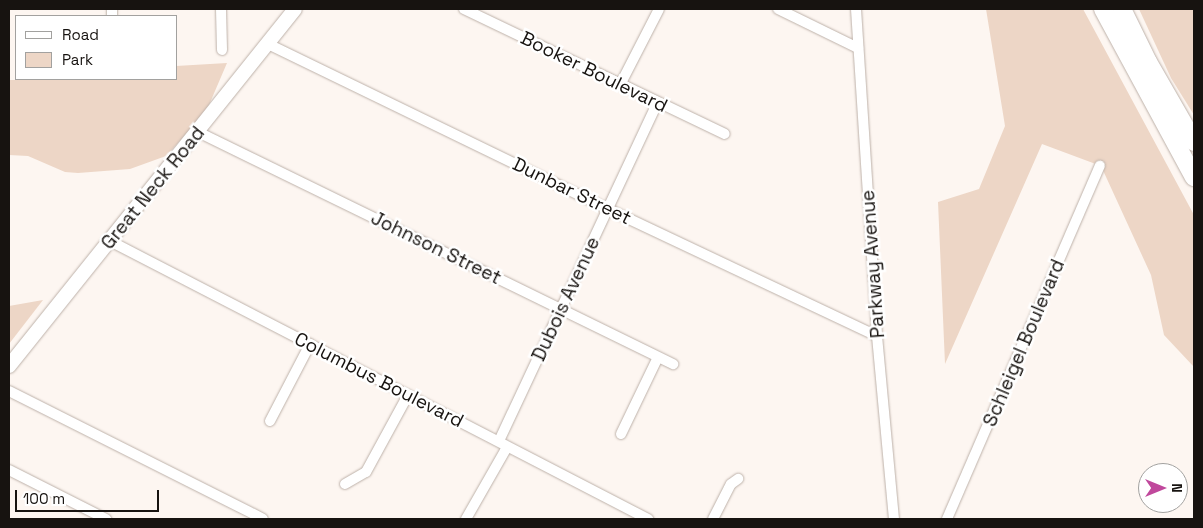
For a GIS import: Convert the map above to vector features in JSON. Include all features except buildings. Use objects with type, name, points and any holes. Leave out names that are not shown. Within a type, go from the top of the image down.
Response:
[{"type":"highway","points":[[1103,9],[1194,177]]},
{"type":"highway","points":[[1122,9],[1148,62],[1194,142]]},
{"type":"main road","name":"Great Neck Road","points":[[9,366],[295,9]]},
{"type":"street","points":[[221,9],[222,50]]},
{"type":"street","name":"Booker Boulevard","points":[[464,9],[725,134]]},
{"type":"street","points":[[620,85],[659,9]]},
{"type":"street","points":[[778,9],[858,48]]},
{"type":"street","name":"Parkway Avenue","points":[[856,9],[877,336],[894,519]]},
{"type":"street","name":"Dunbar Street","points":[[268,44],[608,209],[877,336]]},
{"type":"street","name":"Dubois Avenue","points":[[466,519],[503,444],[561,309],[658,103]]},
{"type":"street","name":"Johnson Street","points":[[198,132],[673,364]]},
{"type":"street","name":"Schleigel Boulevard","points":[[947,519],[1100,166]]},
{"type":"street","name":"Columbus Boulevard","points":[[110,241],[648,519]]},
{"type":"street","points":[[270,421],[310,344]]},
{"type":"street","points":[[621,434],[658,357]]},
{"type":"street","points":[[9,391],[263,519]]},
{"type":"street","points":[[345,484],[366,472],[408,396]]},
{"type":"street","points":[[9,470],[106,519]]},
{"type":"street","points":[[713,519],[731,484],[738,480]]},
{"type":"green space","points":[[986,9],[1083,9],[1194,215],[1194,367],[1164,335],[1151,275],[1101,166],[1042,144],[945,364],[938,202],[979,189],[1005,126]]},
{"type":"green space","points":[[1139,9],[1194,9],[1194,115],[1171,78]]},
{"type":"green space","points":[[227,63],[206,112],[166,156],[130,169],[78,173],[65,172],[28,156],[9,155],[9,80],[178,80],[178,66]]},
{"type":"green space","points":[[43,300],[9,344],[9,306]]}]
